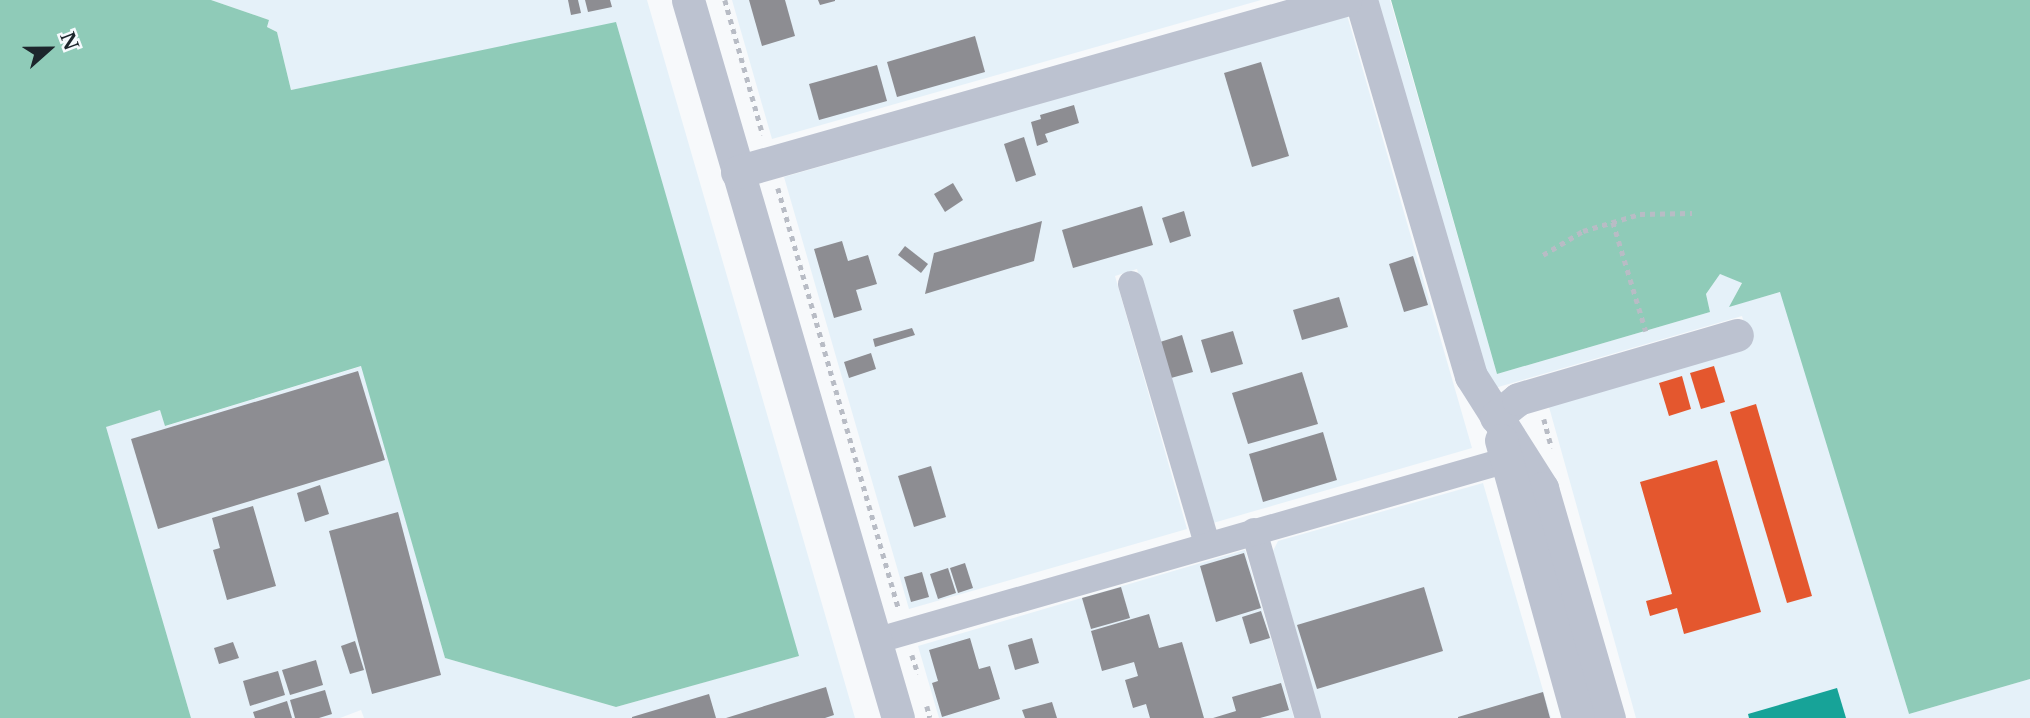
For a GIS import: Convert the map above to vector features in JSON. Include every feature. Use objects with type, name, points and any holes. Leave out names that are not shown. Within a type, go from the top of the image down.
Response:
[{"type":"street","points":[[688,0],[737,172],[890,636],[898,718]]},
{"type":"street","points":[[737,172],[1345,0]]},
{"type":"street","points":[[1361,0],[1471,376],[1542,488],[1609,718]]},
{"type":"street","points":[[1130,284],[1207,544]]},
{"type":"street","points":[[1496,417],[1518,400],[1737,335]]},
{"type":"street","points":[[1496,417],[1504,461],[1578,718]]},
{"type":"street","points":[[890,636],[1504,461]]},
{"type":"street","points":[[1254,531],[1308,718]]},
{"type":"path","points":[[725,0],[765,140]]},
{"type":"path","points":[[776,182],[890,636],[920,681]]},
{"type":"path","points":[[1543,255],[1583,231],[1640,214],[1692,213]]},
{"type":"path","points":[[1613,222],[1646,331]]},
{"type":"path","points":[[923,693],[930,718]]},
{"type":"shaded area","points":[[0,0],[211,0],[269,20],[267,27],[277,32],[291,90],[616,22],[799,656],[616,707],[445,658],[361,366],[165,426],[160,410],[106,427],[191,718],[0,718]]},
{"type":"shaded area","points":[[211,0],[647,0],[855,718],[364,718],[361,710],[340,718],[191,718],[105,427],[160,410],[166,426],[362,366],[445,658],[616,707],[798,656],[616,23],[291,90],[277,32],[267,27],[269,20]]},
{"type":"shaded area","points":[[732,0],[1261,0],[772,139]]},
{"type":"shaded area","points":[[1375,0],[1390,0],[1497,374],[1710,312],[1706,294],[1720,274],[1742,282],[1730,306],[1781,292],[1909,714],[2030,679],[2030,718],[1636,718],[1549,407],[1751,346],[1742,316],[1488,390]]},
{"type":"shaded area","points":[[1391,0],[2030,0],[2030,679],[1909,714],[1780,292],[1729,307],[1742,283],[1720,274],[1706,294],[1710,312],[1497,374]]},
{"type":"shaded area","points":[[1347,15],[1472,448],[1213,523],[1137,269],[1115,276],[1187,529],[909,609],[784,177]]},
{"type":"shaded area","points":[[1483,483],[1551,718],[1321,718],[1273,551],[1278,541]]},
{"type":"shaded area","points":[[1245,550],[1294,718],[939,718],[918,646]]},
{"type":"building: 商業","points":[[1714,366],[1725,402],[1701,409],[1690,373]]},
{"type":"building: 商業","points":[[1682,376],[1691,409],[1669,416],[1659,383]]},
{"type":"building: 商業","points":[[1756,404],[1812,596],[1787,603],[1730,412]]},
{"type":"building: 商業","points":[[1717,460],[1761,612],[1684,634],[1677,608],[1650,616],[1646,601],[1672,594],[1640,482]]},
{"type":"building: 公共","points":[[1837,688],[1846,718],[1749,718],[1748,714]]},
{"type":"building: 工業","points":[[568,0],[578,0],[581,13],[571,15]]},
{"type":"building: 工業","points":[[585,0],[610,0],[612,7],[588,12]]},
{"type":"building: 工業","points":[[749,0],[785,0],[795,36],[762,46]]},
{"type":"building: 工業","points":[[818,0],[835,0],[835,1],[820,5]]},
{"type":"building: 工業","points":[[975,36],[985,72],[897,97],[887,62]]},
{"type":"building: 工業","points":[[1261,62],[1289,156],[1252,167],[1224,73]]},
{"type":"building: 工業","points":[[877,65],[887,101],[819,120],[809,84]]},
{"type":"building: 工業","points":[[1074,105],[1079,123],[1045,134],[1048,142],[1037,146],[1031,122],[1041,119],[1040,115]]},
{"type":"building: 工業","points":[[1024,137],[1036,175],[1016,182],[1004,144]]},
{"type":"building: 工業","points":[[953,183],[963,200],[945,212],[934,194]]},
{"type":"building: 工業","points":[[1142,206],[1153,245],[1073,268],[1062,230]]},
{"type":"building: 工業","points":[[1184,211],[1191,236],[1170,243],[1162,218]]},
{"type":"building: 工業","points":[[1042,221],[1034,261],[925,294],[934,253]]},
{"type":"building: 工業","points":[[842,241],[848,261],[868,255],[877,284],[856,290],[862,310],[834,318],[814,249]]},
{"type":"building: 工業","points":[[905,246],[928,264],[921,273],[898,255]]},
{"type":"building: 工業","points":[[1413,256],[1428,305],[1404,312],[1389,264]]},
{"type":"building: 工業","points":[[1339,297],[1348,327],[1302,340],[1293,310]]},
{"type":"building: 工業","points":[[912,328],[915,335],[875,347],[873,339]]},
{"type":"building: 工業","points":[[1233,331],[1243,364],[1211,373],[1201,340]]},
{"type":"building: 工業","points":[[1182,335],[1193,372],[1171,378],[1160,342]]},
{"type":"building: 工業","points":[[871,353],[876,369],[849,378],[844,362]]},
{"type":"building: 工業","points":[[358,371],[385,460],[158,529],[131,439]]},
{"type":"building: 工業","points":[[1302,372],[1318,424],[1248,444],[1232,393]]},
{"type":"building: 工業","points":[[1323,432],[1337,480],[1263,502],[1249,454]]},
{"type":"building: 工業","points":[[931,466],[946,517],[914,527],[898,476]]},
{"type":"building: 工業","points":[[320,485],[329,514],[305,522],[297,493]]},
{"type":"building: 工業","points":[[253,506],[276,586],[227,600],[213,550],[220,548],[212,518]]},
{"type":"building: 工業","points":[[398,512],[441,675],[372,694],[329,531]]},
{"type":"building: 工業","points":[[1244,553],[1261,608],[1216,622],[1200,566]]},
{"type":"building: 工業","points":[[965,563],[973,588],[958,593],[950,568]]},
{"type":"building: 工業","points":[[948,568],[956,593],[938,599],[930,574]]},
{"type":"building: 工業","points":[[922,572],[929,597],[911,602],[904,577]]},
{"type":"building: 工業","points":[[1121,587],[1130,618],[1091,629],[1082,598]]},
{"type":"building: 工業","points":[[1424,587],[1443,651],[1317,689],[1297,625]]},
{"type":"building: 工業","points":[[1261,611],[1270,638],[1250,644],[1242,617]]},
{"type":"building: 工業","points":[[1149,614],[1159,648],[1182,642],[1204,718],[1150,718],[1146,704],[1133,708],[1125,680],[1138,676],[1134,662],[1102,671],[1091,631]]},
{"type":"building: 工業","points":[[970,638],[979,669],[990,666],[1000,699],[942,717],[932,683],[938,681],[929,650]]},
{"type":"building: 工業","points":[[1032,638],[1039,663],[1015,670],[1008,645]]},
{"type":"building: 工業","points":[[355,641],[364,670],[350,674],[341,646]]},
{"type":"building: 工業","points":[[233,642],[239,658],[219,664],[214,648]]},
{"type":"building: 工業","points":[[316,660],[323,685],[290,695],[282,670]]},
{"type":"building: 工業","points":[[278,671],[285,695],[250,706],[243,681]]},
{"type":"building: 工業","points":[[1281,683],[1289,710],[1260,718],[1213,718],[1236,711],[1232,697]]},
{"type":"building: 工業","points":[[826,687],[834,715],[825,718],[726,718]]},
{"type":"building: 工業","points":[[325,690],[332,714],[319,718],[295,718],[290,700]]},
{"type":"building: 工業","points":[[1543,692],[1550,718],[1458,718],[1458,717]]},
{"type":"building: 工業","points":[[709,694],[716,718],[632,718],[632,717]]},
{"type":"building: 工業","points":[[287,701],[292,718],[255,718],[253,712]]},
{"type":"building: 工業","points":[[1052,702],[1057,718],[1025,718],[1022,710]]}]
